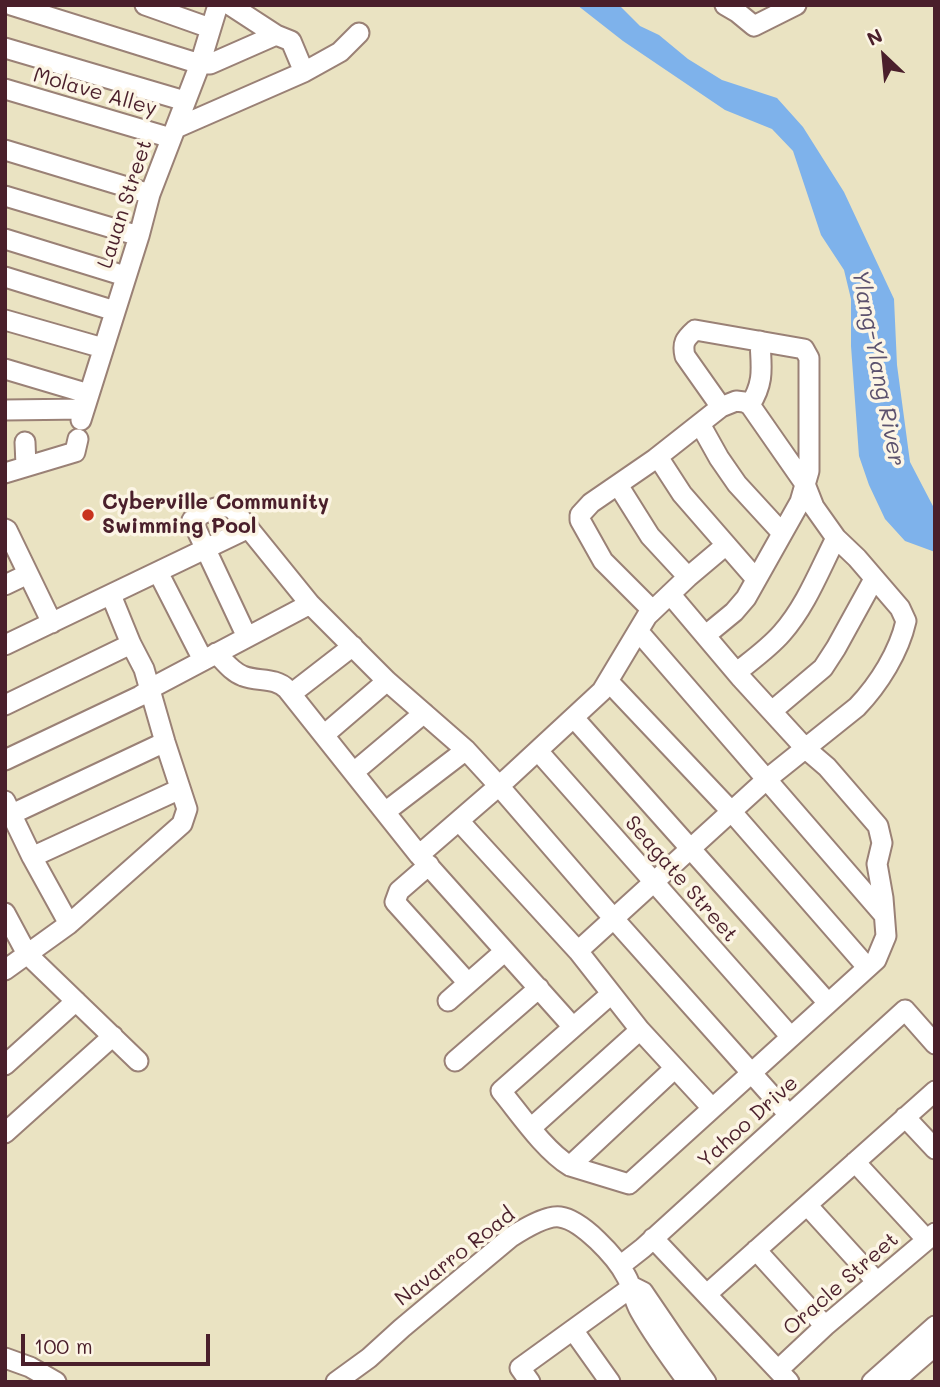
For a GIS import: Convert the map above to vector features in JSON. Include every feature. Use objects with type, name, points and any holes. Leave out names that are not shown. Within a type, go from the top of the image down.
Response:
[{"type":"street","points":[[11,5],[200,64],[210,64],[276,35]]},
{"type":"street","points":[[145,5],[211,28]]},
{"type":"street","name":"Lauan Street","points":[[83,416],[150,194],[200,64],[218,5]]},
{"type":"street","points":[[230,5],[276,35],[291,41],[304,72]]},
{"type":"street","points":[[735,8],[754,26],[796,5]]},
{"type":"street","points":[[174,133],[304,72],[340,52],[359,33]]},
{"type":"street","points":[[5,48],[186,101]]},
{"type":"street","name":"Molave Alley","points":[[5,89],[174,133]]},
{"type":"street","points":[[5,150],[150,194]]},
{"type":"street","points":[[5,196],[139,236]]},
{"type":"street","points":[[5,239],[125,276]]},
{"type":"street","points":[[5,277],[115,311]]},
{"type":"street","points":[[5,320],[103,348]]},
{"type":"street","points":[[706,635],[734,612],[746,598],[800,502],[809,471],[809,358],[804,349],[702,330],[695,331],[684,342],[685,356],[721,407]]},
{"type":"street","points":[[750,405],[758,393],[761,380],[760,341]]},
{"type":"street","points":[[5,369],[83,416]]},
{"type":"street","points":[[578,951],[766,779],[857,708],[886,669],[904,632],[906,621],[857,558],[836,538],[814,507],[805,484],[750,405],[744,401],[721,407],[658,457],[591,503],[580,515],[580,520],[603,561],[652,610]]},
{"type":"street","points":[[5,410],[83,416]]},
{"type":"street","points":[[5,472],[75,452],[83,416]]},
{"type":"street","points":[[700,424],[737,484],[782,533]]},
{"type":"street","points":[[25,442],[26,466]]},
{"type":"street","points":[[658,457],[682,494],[756,579]]},
{"type":"street","points":[[618,485],[650,536],[688,577]]},
{"type":"street","points":[[247,637],[192,520],[218,506],[233,509],[310,604],[387,681],[466,750],[789,1115]]},
{"type":"street","points":[[5,645],[249,528]]},
{"type":"street","points":[[5,529],[52,623]]},
{"type":"street","points":[[737,672],[782,633],[814,582],[836,538]]},
{"type":"street","points":[[468,982],[395,902],[399,891],[459,821],[602,691],[652,610],[726,545]]},
{"type":"street","points":[[158,572],[210,657],[243,676],[281,683],[424,860],[573,1027]]},
{"type":"street","points":[[5,585],[28,574]]},
{"type":"street","points":[[772,711],[823,668],[874,579]]},
{"type":"street","points":[[5,970],[69,924],[182,824],[187,809],[144,670],[111,594]]},
{"type":"street","points":[[611,994],[501,1091],[561,1160],[570,1166],[629,1184],[876,960],[886,936],[877,864],[882,843],[878,826],[827,767],[806,749],[670,594]]},
{"type":"street","points":[[5,761],[149,691],[310,604]]},
{"type":"street","points":[[638,631],[884,915]]},
{"type":"street","points":[[5,705],[131,645]]},
{"type":"street","points":[[291,694],[353,646]]},
{"type":"street","points":[[324,735],[387,681]]},
{"type":"street","points":[[608,681],[732,811],[867,967]]},
{"type":"street","points":[[354,772],[425,713]]},
{"type":"street","points":[[574,718],[828,1003]]},
{"type":"street","points":[[69,924],[8,808],[164,741]]},
{"type":"street","points":[[386,812],[466,750]]},
{"type":"street","name":"Seagate Street","points":[[538,751],[791,1037]]},
{"type":"street","points":[[32,858],[180,789]]},
{"type":"street","points":[[459,821],[578,951],[640,1030],[712,1108]]},
{"type":"street","points":[[5,913],[27,954],[138,1061]]},
{"type":"street","points":[[448,1001],[505,951]]},
{"type":"street","points":[[455,1061],[538,988]]},
{"type":"street","points":[[5,1065],[76,1001]]},
{"type":"street","name":"Yahoo Drive","points":[[620,1266],[905,1010],[935,1044]]},
{"type":"street","points":[[531,1128],[640,1030]]},
{"type":"street","points":[[5,1133],[113,1036]]},
{"type":"street","points":[[570,1166],[675,1068]]},
{"type":"street","points":[[707,1294],[935,1091]]},
{"type":"street","points":[[905,1117],[935,1149]]},
{"type":"street","points":[[855,1162],[931,1236]]},
{"type":"street","points":[[807,1205],[877,1282]]},
{"type":"street","name":"Navarro Road","points":[[336,1382],[369,1358],[511,1237],[549,1218],[559,1217],[574,1222],[606,1249],[632,1287]]},
{"type":"street","name":"Oracle Street","points":[[783,1376],[825,1326],[931,1236]]},
{"type":"street","points":[[653,1238],[783,1376]]},
{"type":"street","points":[[756,1250],[825,1326]]},
{"type":"street","points":[[530,1382],[520,1368],[632,1287]]},
{"type":"street","points":[[632,1287],[633,1298],[646,1322],[688,1382]]},
{"type":"street","points":[[632,1287],[643,1292],[706,1382]]},
{"type":"street","points":[[872,1382],[935,1326]]},
{"type":"street","points":[[573,1330],[610,1382]]},
{"type":"street","points":[[893,1382],[935,1346]]},
{"type":"street","points":[[5,1357],[56,1382]]},
{"type":"water","name":"Ylang-Ylang River","points":[[577,5],[619,5],[640,26],[659,35],[688,59],[722,80],[777,98],[803,127],[844,192],[894,299],[897,365],[910,462],[935,510],[935,552],[905,541],[885,519],[869,485],[859,456],[851,346],[851,299],[844,270],[821,235],[793,151],[772,129],[725,110],[623,41]]},
{"type":"place","name":"Cyberville Community Swimming Pool","points":[[88,515]]}]
